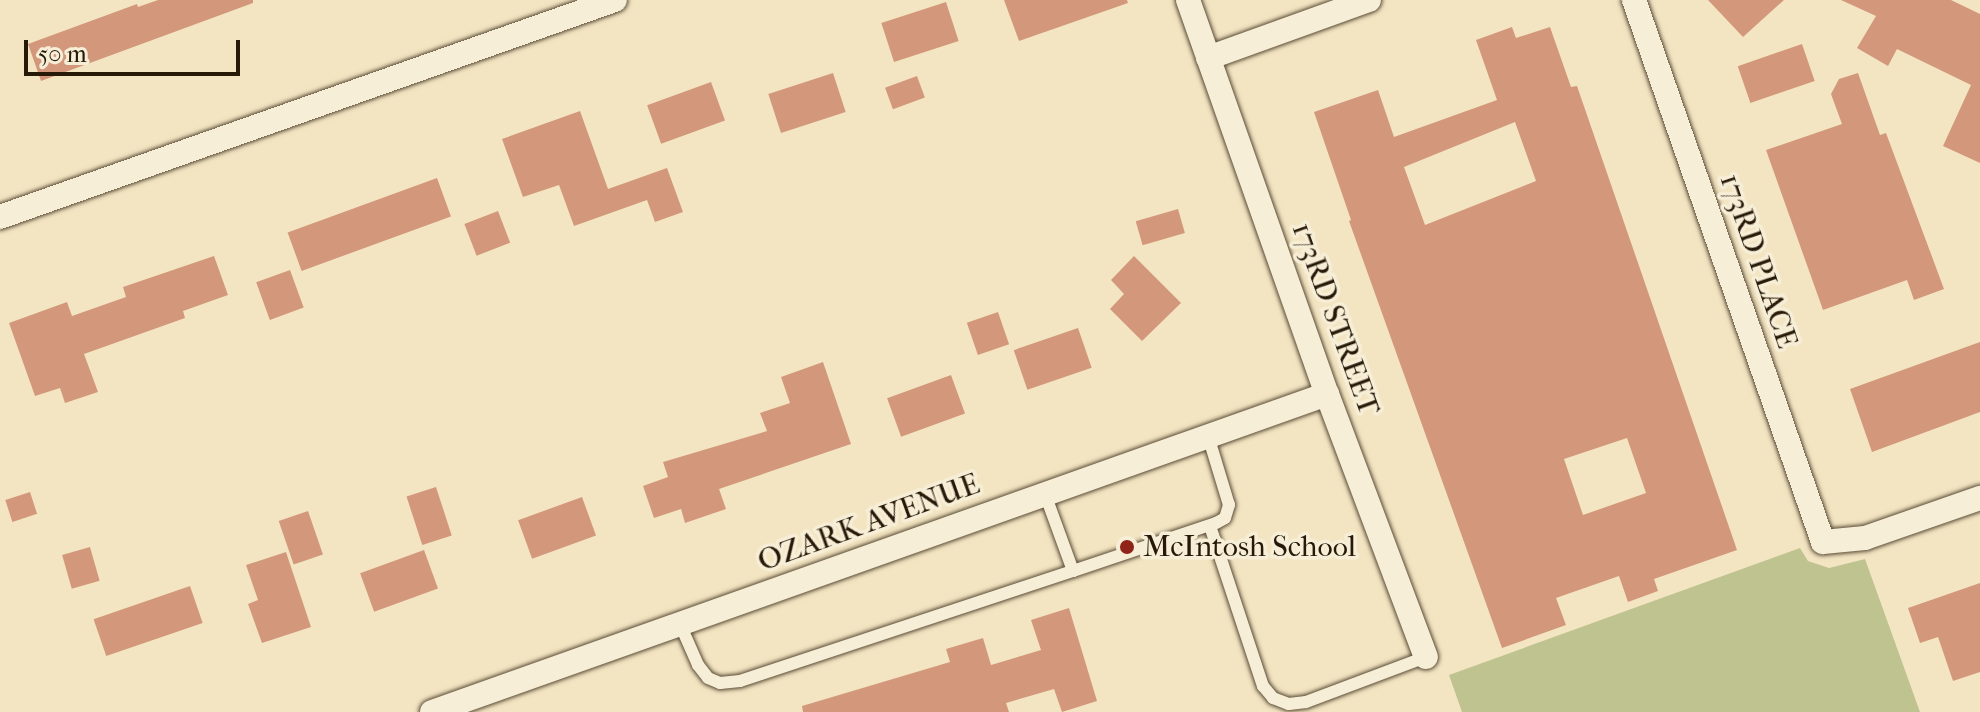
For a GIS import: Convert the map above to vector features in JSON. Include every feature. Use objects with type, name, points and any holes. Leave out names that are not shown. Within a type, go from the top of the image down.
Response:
[{"type":"street","points":[[0,217],[615,0]]},
{"type":"street","name":"173RD STREET","points":[[1188,0],[1327,394],[1426,657]]},
{"type":"street","points":[[1208,58],[1369,0]]},
{"type":"street","name":"173RD PLACE","points":[[1634,0],[1823,542],[1865,538],[1980,498]]},
{"type":"street","name":"OZARK AVENUE","points":[[441,710],[1327,394]]},
{"type":"lane","points":[[680,624],[698,665],[708,678],[720,683],[740,681],[1210,526],[1225,518],[1229,505],[1208,436]]},
{"type":"lane","points":[[1045,494],[1073,571]]},
{"type":"lane","points":[[1210,526],[1263,686],[1273,698],[1289,704],[1306,702],[1426,657]]},
{"type":"green space","points":[[1800,548],[1808,561],[1829,568],[1865,559],[1920,712],[1462,712],[1449,675]]},
{"type":"building","points":[[158,0],[253,0],[253,3],[41,81],[28,44],[137,4],[138,7]]},
{"type":"building","points":[[1004,0],[1127,0],[1128,3],[1019,41]]},
{"type":"building","points":[[1708,0],[1784,0],[1743,37]]},
{"type":"building","points":[[1841,0],[1951,0],[1980,14],[1980,163],[1943,146],[1971,85],[1897,49],[1888,66],[1857,48],[1876,16]]},
{"type":"building","points":[[946,2],[959,41],[894,62],[881,23]]},
{"type":"building","points":[[1512,27],[1516,38],[1550,27],[1571,87],[1577,86],[1737,550],[1654,579],[1658,591],[1628,602],[1619,576],[1556,598],[1566,625],[1502,648],[1349,221],[1314,112],[1378,90],[1394,137],[1497,100],[1476,40]],"holes":[[[1515,122],[1536,181],[1425,225],[1404,167]],[[1627,438],[1646,493],[1583,515],[1564,459]]]},
{"type":"building","points":[[1802,44],[1815,81],[1750,103],[1738,66]]},
{"type":"building","points":[[833,73],[846,112],[781,133],[768,94]]},
{"type":"building","points":[[1858,73],[1880,135],[1886,133],[1944,289],[1914,300],[1907,280],[1823,310],[1766,150],[1842,124],[1831,94],[1839,79]]},
{"type":"building","points":[[917,76],[925,98],[893,109],[885,88]]},
{"type":"building","points":[[711,82],[725,121],[661,144],[647,105]]},
{"type":"building","points":[[580,111],[608,189],[667,168],[683,212],[655,222],[647,200],[574,226],[559,185],[523,197],[502,139]]},
{"type":"building","points":[[437,178],[451,217],[302,271],[288,232]]},
{"type":"building","points":[[1178,209],[1185,233],[1143,245],[1136,221]]},
{"type":"building","points":[[498,211],[510,243],[477,256],[464,224]]},
{"type":"building","points":[[214,256],[228,295],[183,311],[185,318],[84,354],[98,392],[65,403],[60,388],[35,396],[9,323],[67,302],[72,316],[126,297],[123,287]]},
{"type":"building","points":[[1134,256],[1181,303],[1142,341],[1110,309],[1124,294],[1111,280]]},
{"type":"building","points":[[290,270],[304,308],[270,320],[256,282]]},
{"type":"building","points":[[998,312],[1009,344],[978,355],[967,323]]},
{"type":"building","points":[[1078,328],[1092,368],[1027,390],[1014,350]]},
{"type":"building","points":[[1980,342],[1980,412],[1872,452],[1850,389]]},
{"type":"building","points":[[823,362],[851,444],[719,489],[726,509],[685,523],[681,509],[654,518],[643,486],[668,477],[663,462],[767,431],[760,413],[790,403],[781,377]]},
{"type":"building","points":[[951,375],[965,414],[901,437],[887,398]]},
{"type":"building","points":[[436,487],[452,536],[422,545],[407,497]]},
{"type":"building","points":[[30,492],[37,514],[12,522],[5,500]]},
{"type":"building","points":[[582,497],[596,536],[532,559],[518,520]]},
{"type":"building","points":[[308,511],[323,554],[294,565],[279,521]]},
{"type":"building","points":[[90,547],[100,581],[72,589],[62,555]]},
{"type":"building","points":[[424,550],[438,589],[374,612],[360,573]]},
{"type":"building","points":[[286,552],[311,627],[262,643],[248,604],[258,600],[246,565]]},
{"type":"building","points":[[1980,583],[1980,672],[1953,681],[1938,637],[1920,643],[1908,608]]},
{"type":"building","points":[[190,586],[203,623],[106,656],[94,619]]},
{"type":"building","points":[[1069,608],[1097,701],[1062,712],[1054,689],[1006,703],[1009,712],[803,712],[802,706],[950,662],[946,649],[983,638],[991,665],[1041,650],[1031,620]]},
{"type":"place","name":"McIntosh School","points":[[1127,547]]}]
